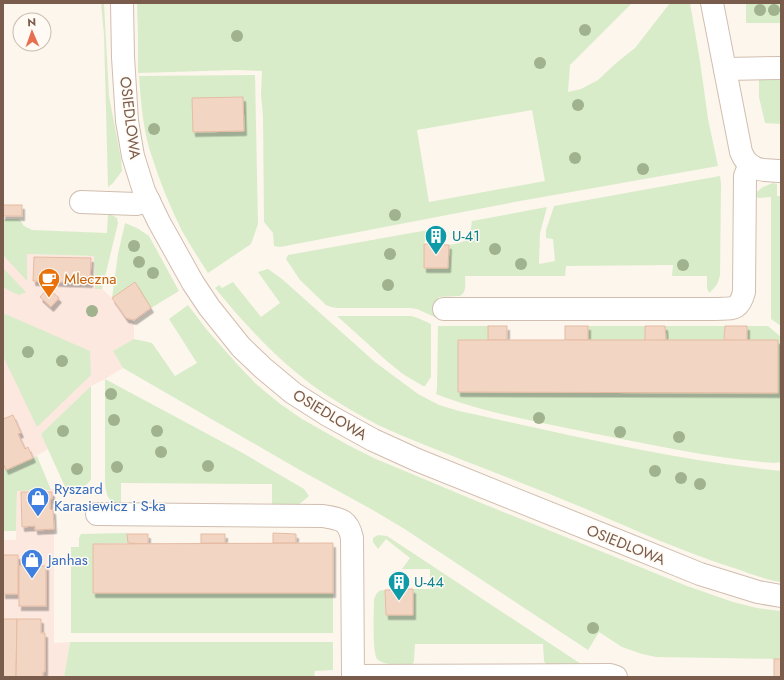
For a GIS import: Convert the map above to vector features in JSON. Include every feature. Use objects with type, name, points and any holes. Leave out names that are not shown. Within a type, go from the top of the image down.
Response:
[{"type":"street","name":"OSIEDLOWA","points":[[122,3],[123,57],[127,121],[133,156],[144,191],[193,283],[209,307],[240,347],[263,368],[293,393],[326,414],[373,440],[416,460],[700,574],[758,592],[781,596]]},
{"type":"street","points":[[712,3],[744,159],[752,166],[762,170],[781,170]]},
{"type":"street","points":[[725,69],[781,68]]},
{"type":"street","points":[[444,309],[735,308],[742,300],[744,292],[745,176],[752,166]]},
{"type":"street","points":[[81,202],[136,204],[149,201]]},
{"type":"street","points":[[97,514],[323,516],[335,518],[345,523],[350,530],[352,538],[353,677],[610,675],[616,677]]},
{"type":"shaded area","points":[[27,254],[94,256],[95,289],[102,289],[112,298],[135,282],[151,308],[134,320],[134,339],[114,351],[123,368],[91,386],[41,434],[48,449],[33,458],[28,448],[25,449],[18,434],[21,432],[13,415],[3,419],[3,255],[27,280]]},
{"type":"shaded area","points":[[17,489],[54,489],[54,643],[70,642],[64,677],[3,677],[3,540],[16,540]]},
{"type":"green space","points":[[101,3],[104,3],[109,96],[122,171],[108,187],[104,35]]},
{"type":"green space","points":[[137,3],[632,3],[570,65],[568,92],[581,89],[598,80],[635,48],[670,3],[690,3],[708,119],[718,166],[520,201],[280,247],[274,246],[273,233],[264,222],[263,116],[261,95],[262,71],[237,70],[138,73]],"holes":[[[532,110],[545,181],[429,202],[417,130]]]},
{"type":"green space","points":[[746,3],[781,3],[781,23],[746,23]]},
{"type":"green space","points":[[255,75],[258,224],[251,244],[208,273],[182,231],[169,204],[155,166],[144,127],[139,76]]},
{"type":"green space","points":[[781,75],[781,124],[765,123],[759,97],[759,80],[763,77]]},
{"type":"green space","points":[[720,176],[720,275],[716,285],[709,293],[707,288],[707,276],[672,276],[673,265],[566,266],[565,276],[465,276],[464,292],[460,296],[439,297],[439,319],[417,309],[410,308],[331,307],[326,305],[300,280],[286,259],[288,255],[428,230],[424,244],[441,245],[460,243],[468,237],[472,221],[547,207],[540,233],[539,264],[555,261],[553,239],[546,238],[546,230],[554,206]]},
{"type":"green space","points":[[773,183],[777,184],[777,196],[781,196],[781,326],[771,319],[771,197],[759,198],[753,195],[763,187]]},
{"type":"green space","points":[[108,213],[117,218],[118,223],[102,289],[95,289],[94,256],[27,254],[27,281],[3,255],[3,219],[19,219],[24,226],[32,230],[107,233]]},
{"type":"green space","points":[[125,223],[137,228],[149,236],[179,291],[151,308],[135,283],[112,298],[118,254]]},
{"type":"green space","points":[[3,268],[26,292],[19,295],[3,287]]},
{"type":"green space","points":[[268,269],[282,279],[375,362],[418,394],[439,405],[459,411],[619,446],[700,460],[781,471],[781,582],[769,580],[678,548],[586,509],[399,434],[378,425],[343,405],[307,381],[278,357],[239,317],[215,288],[219,285],[222,288],[233,282],[261,317],[280,303],[258,272]]},
{"type":"green space","points":[[188,305],[207,330],[256,384],[302,419],[348,445],[376,459],[486,505],[687,586],[733,602],[757,608],[781,611],[781,659],[656,657],[622,647],[599,632],[588,650],[403,528],[123,368],[113,351],[134,339],[152,343],[175,376],[197,363],[169,319]]},
{"type":"green space","points":[[3,313],[90,351],[91,375],[37,427],[3,356]]},
{"type":"green space","points":[[337,316],[411,316],[431,324],[431,377],[425,386],[403,374]]},
{"type":"green space","points":[[438,326],[488,326],[488,340],[458,341],[458,392],[778,393],[778,341],[747,341],[747,326],[768,326],[781,337],[781,462],[774,463],[727,458],[633,441],[491,411],[454,401],[436,394]]},
{"type":"green space","points":[[588,326],[645,326],[645,341],[588,340]]},
{"type":"green space","points":[[665,326],[725,326],[724,340],[666,340]]},
{"type":"green space","points":[[105,379],[241,452],[304,489],[309,496],[296,507],[274,506],[272,503],[272,484],[121,483],[121,503],[116,503],[110,500],[107,494],[105,482]]},
{"type":"green space","points":[[91,386],[91,479],[84,486],[67,491],[41,434]]},
{"type":"green space","points":[[37,456],[51,490],[17,491],[16,531],[3,531],[3,463],[7,470]]},
{"type":"green space","points":[[127,533],[128,543],[93,544],[93,593],[333,593],[333,633],[71,633],[71,547],[79,547],[79,538],[81,534]]},
{"type":"green space","points":[[378,535],[387,536],[584,666],[547,666],[544,661],[543,644],[415,644],[413,664],[394,664],[380,661],[375,655],[374,648],[374,600],[377,594],[379,591],[385,590],[386,615],[413,615],[413,589],[430,589],[430,569],[402,569],[410,558],[386,539],[378,549],[373,542],[373,538]]},
{"type":"green space","points":[[70,642],[333,642],[333,670],[315,671],[314,677],[64,677]]},
{"type":"building","points":[[243,97],[244,131],[193,132],[192,98]]},
{"type":"building","points":[[3,205],[22,205],[22,216],[3,216]]},
{"type":"building","name":"U-41","points":[[424,244],[449,245],[448,268],[424,268]]},
{"type":"building","points":[[34,257],[91,258],[90,283],[33,281]]},
{"type":"building","points":[[135,282],[151,308],[134,320],[126,318],[112,298]]},
{"type":"building","points":[[48,288],[59,298],[51,307],[40,297]]},
{"type":"building","points":[[488,326],[507,326],[507,340],[488,340]]},
{"type":"building","points":[[565,326],[588,326],[588,340],[565,340]]},
{"type":"building","points":[[645,326],[665,326],[666,340],[645,341]]},
{"type":"building","points":[[725,326],[747,326],[747,341],[724,340]]},
{"type":"building","points":[[458,340],[778,340],[778,393],[458,392]]},
{"type":"building","points":[[13,415],[21,433],[18,434],[25,449],[28,447],[33,458],[6,470],[3,463],[3,419]]},
{"type":"building","name":"Ryszard Karasiewicz i S-ka","points":[[21,492],[52,492],[50,509],[53,510],[54,529],[35,530],[35,526],[22,527]]},
{"type":"building","points":[[273,533],[296,534],[296,543],[273,543]]},
{"type":"building","points":[[127,534],[148,534],[148,544],[128,543]]},
{"type":"building","points":[[201,534],[225,534],[225,543],[201,543]]},
{"type":"building","points":[[333,543],[333,593],[93,593],[93,544]]},
{"type":"building","points":[[3,555],[18,555],[18,594],[3,594]]},
{"type":"building","name":"Janhas","points":[[19,566],[46,566],[46,606],[19,606]]},
{"type":"building","name":"U-44","points":[[413,589],[413,615],[386,615],[385,590]]},
{"type":"building","points":[[3,619],[17,619],[16,677],[3,677]]},
{"type":"building","points":[[17,619],[41,619],[41,633],[45,633],[45,672],[43,672],[43,677],[16,677]]},
{"type":"building","points":[[774,659],[781,659],[781,677],[774,677]]},
{"type":"place","name":"U-41","points":[[436,256]]},
{"type":"place","name":"Mleczna","points":[[49,298]]},
{"type":"place","name":"Ryszard Karasiewicz i S-ka","points":[[38,518]]},
{"type":"place","name":"Janhas","points":[[32,580]]},
{"type":"place","name":"U-44","points":[[399,602]]}]
